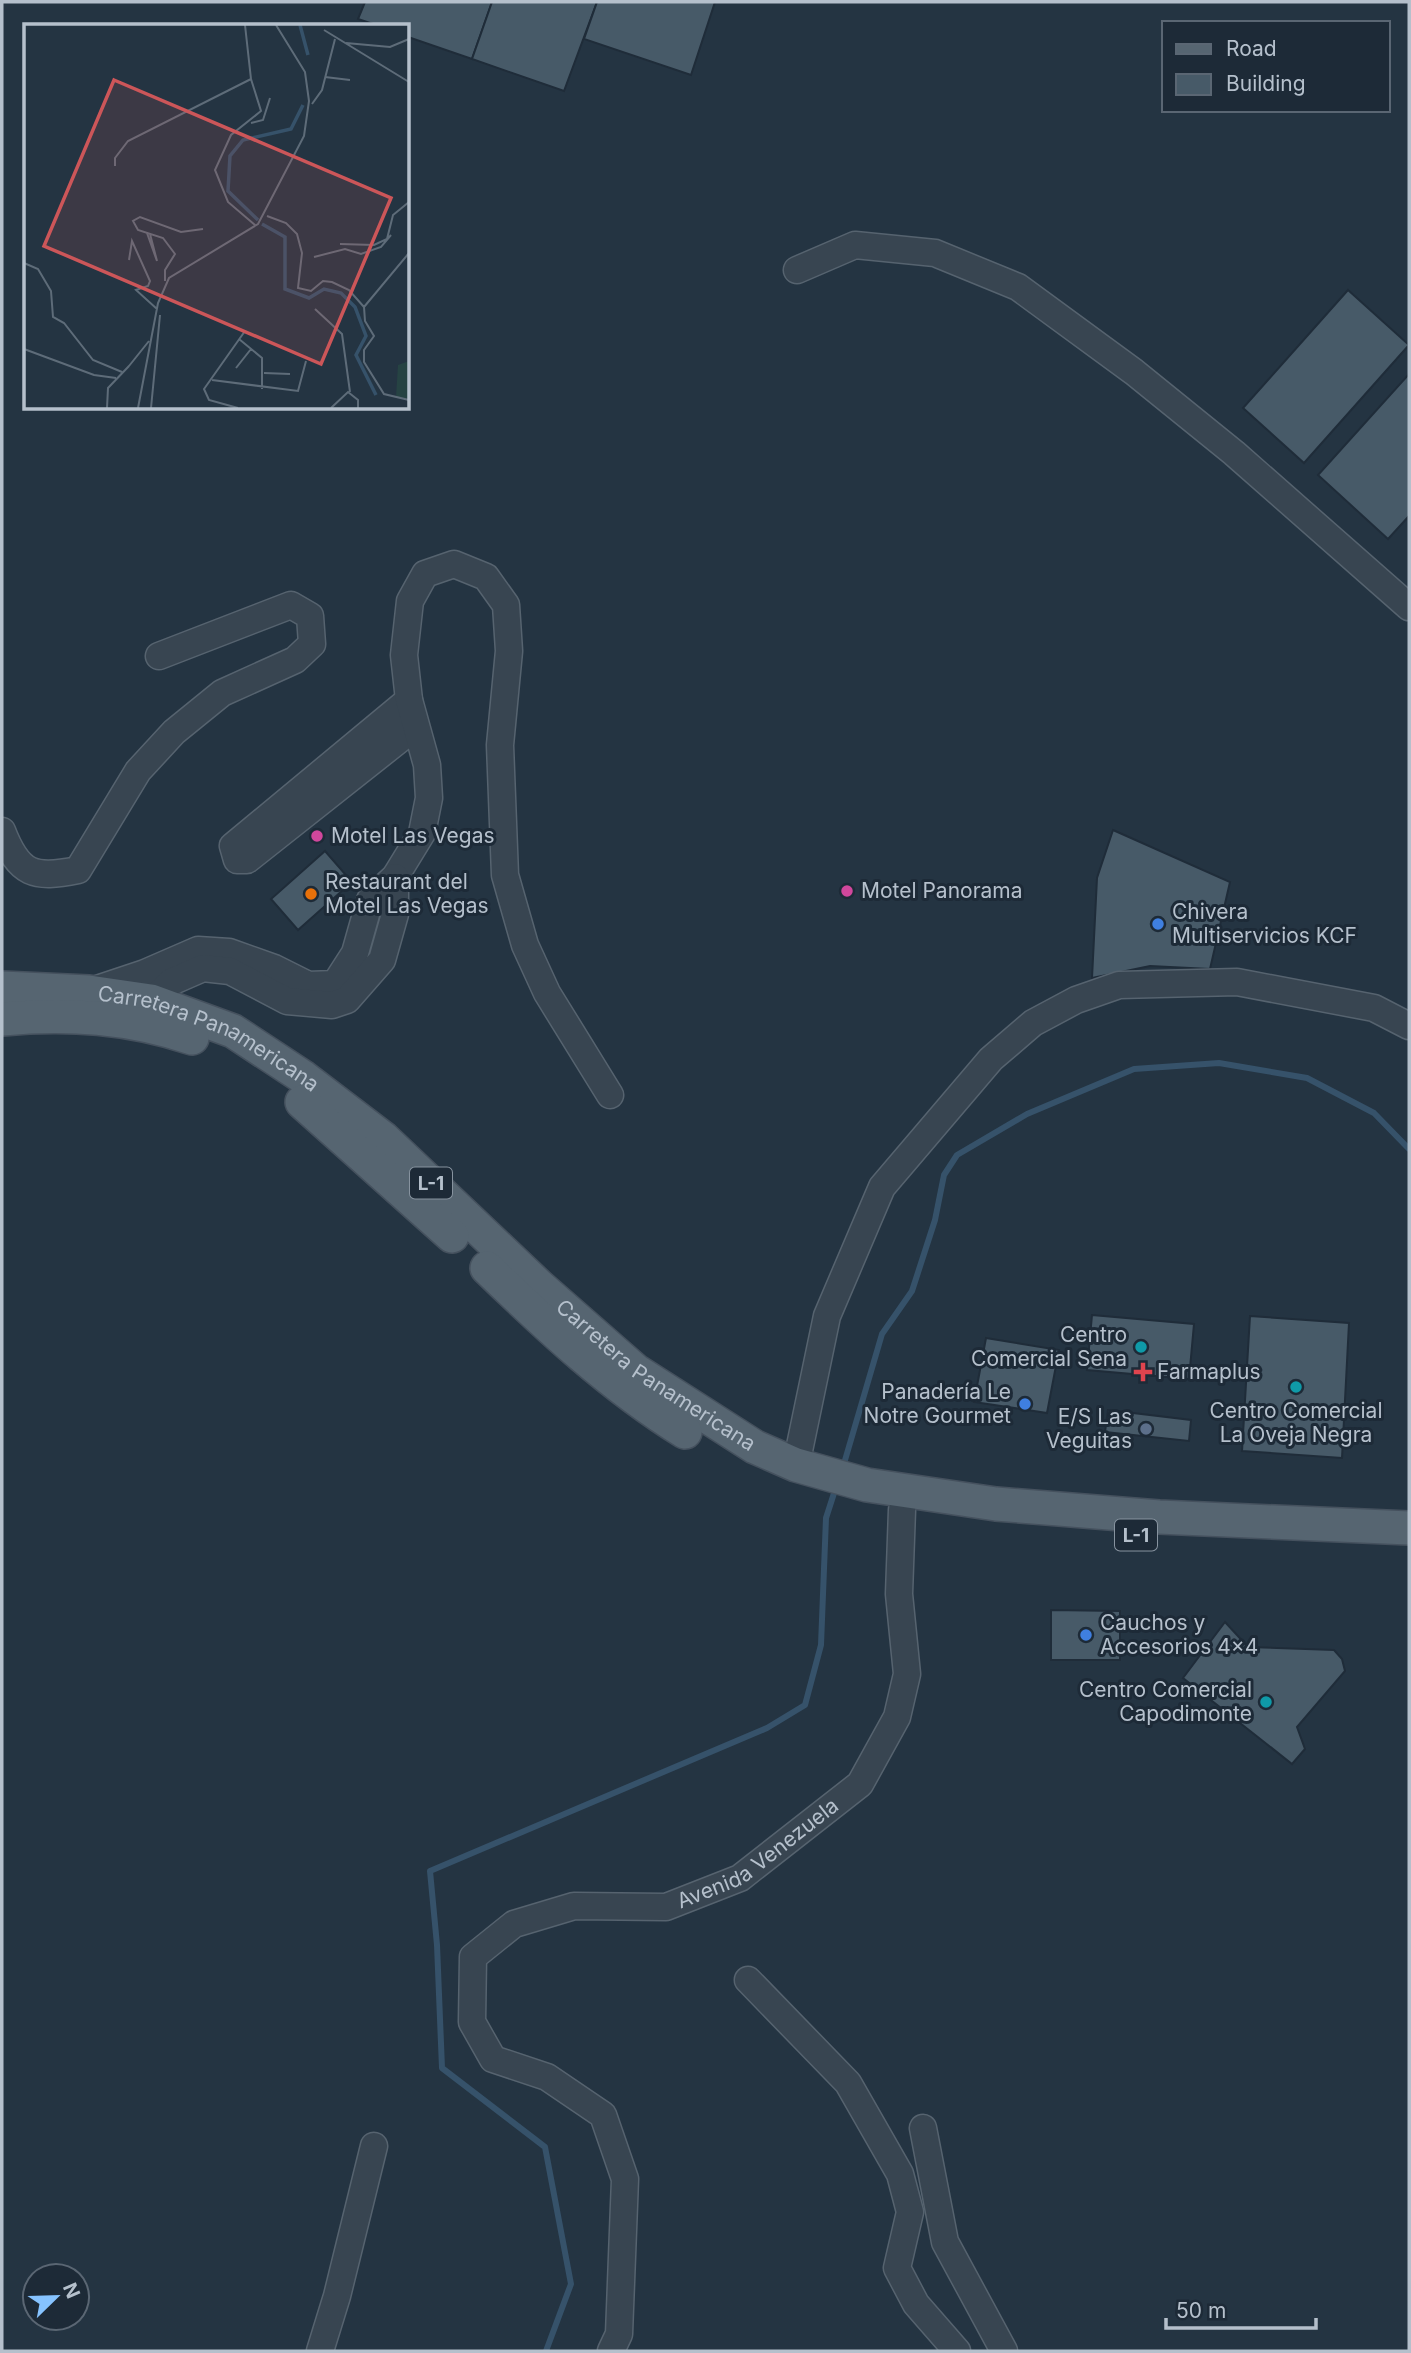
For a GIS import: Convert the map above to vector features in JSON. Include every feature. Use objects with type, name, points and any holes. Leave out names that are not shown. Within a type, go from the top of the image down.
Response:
[{"type":"main road","name":"Carretera Panamericana","points":[[2,988],[89,992],[151,1001],[233,1031],[303,1077],[383,1138],[539,1286],[636,1371],[755,1447],[809,1477],[902,1510],[1155,1538],[1409,1549]]},
{"type":"main road","name":"Carretera Panamericana","points":[[2,1019],[92,1016],[156,1026],[206,1043],[249,1066],[296,1096],[567,1343],[635,1399],[757,1473],[809,1477]]},
{"type":"main road","name":"Carretera Panamericana","points":[[866,1495],[1159,1517],[1409,1528]]},
{"type":"street","points":[[797,270],[855,245],[935,253],[1018,287],[1134,372],[1214,437],[1409,607]]},
{"type":"street","points":[[89,992],[145,973],[198,950],[229,952],[274,968],[307,985],[335,984],[355,953],[370,900],[395,877],[422,833],[429,798],[427,765],[409,700],[404,633],[410,601],[425,574],[454,564],[486,577],[506,605],[509,651],[500,746],[505,875],[525,945],[547,993],[610,1095]]},
{"type":"street","points":[[2,831],[16,860],[32,874],[56,875],[78,870],[138,771],[174,732],[222,694],[295,660],[312,644],[310,615],[291,605],[265,612],[159,656]]},
{"type":"street","points":[[409,700],[233,846],[237,860],[247,860],[415,727]]},
{"type":"street","points":[[151,1001],[171,982],[203,968],[230,971],[287,1001],[332,1005],[347,1000],[382,960],[395,914],[395,877]]},
{"type":"street","points":[[809,1477],[828,1316],[882,1187],[991,1059],[1033,1023],[1076,1000],[1119,985],[1237,982],[1374,1008],[1409,1026]]},
{"type":"street","name":"Avenida Venezuela","points":[[611,2351],[619,2334],[625,2179],[604,2115],[547,2077],[493,2059],[472,2022],[473,1957],[514,1924],[574,1906],[666,1907],[740,1878],[860,1784],[897,1717],[907,1674],[900,1594],[902,1510]]},
{"type":"street","points":[[748,1980],[848,2083],[900,2174],[910,2212],[897,2268],[916,2304],[957,2351]]},
{"type":"street","points":[[923,2128],[945,2242],[1004,2351]]},
{"type":"street","points":[[320,2351],[337,2296],[374,2146]]},
{"type":"building","points":[[365,2],[492,2],[472,59],[410,38],[410,24],[373,24],[358,19]]},
{"type":"building","points":[[492,2],[597,2],[564,91],[472,59]]},
{"type":"building","points":[[597,2],[715,2],[691,75],[584,39]]},
{"type":"building","points":[[1348,290],[1409,345],[1304,463],[1243,408]]},
{"type":"building","points":[[1409,374],[1409,516],[1388,539],[1318,475]]},
{"type":"building","name":"Chivera Multiservicios KCF","points":[[1113,830],[1230,882],[1210,969],[1150,966],[1092,978],[1097,878]]},
{"type":"building","points":[[325,851],[352,882],[298,930],[271,899]]},
{"type":"building","name":"Centro Comercial Sena","points":[[1092,1315],[1194,1324],[1189,1379],[1087,1370]]},
{"type":"building","name":"Centro Comercial La Oveja Negra","points":[[1250,1316],[1349,1323],[1342,1458],[1242,1451]]},
{"type":"building","points":[[986,1338],[1059,1350],[1047,1413],[974,1402]]},
{"type":"building","points":[[1108,1410],[1191,1420],[1189,1441],[1105,1432]]},
{"type":"building","name":"Cauchos y Accesorios 4x4","points":[[1051,1610],[1120,1611],[1120,1660],[1051,1660]]},
{"type":"building","name":"Centro Comercial Capodimonte","points":[[1225,1622],[1248,1647],[1334,1650],[1342,1659],[1345,1671],[1297,1727],[1305,1749],[1292,1764],[1183,1678]]},
{"type":"waterway","points":[[843,1467],[882,1334],[912,1291],[935,1220],[944,1175],[957,1155],[1027,1114],[1134,1069],[1219,1063],[1307,1078],[1374,1113],[1409,1149]]},
{"type":"waterway","points":[[546,2351],[571,2284],[545,2147],[442,2068],[437,1945],[430,1871],[767,1728],[805,1705],[821,1645],[826,1518],[836,1487]]},
{"type":"place","name":"Motel Las Vegas","points":[[317,836]]},
{"type":"place","name":"Motel Panorama","points":[[847,891]]},
{"type":"place","name":"Restaurant del Motel Las Vegas","points":[[311,894]]},
{"type":"place","name":"Chivera Multiservicios KCF","points":[[1158,924]]},
{"type":"place","name":"Centro Comercial Sena","points":[[1141,1347]]},
{"type":"place","name":"Farmaplus","points":[[1143,1372]]},
{"type":"place","name":"Centro Comercial La Oveja Negra","points":[[1296,1387]]},
{"type":"place","name":"Panadería Le Notre Gourmet","points":[[1025,1404]]},
{"type":"place","name":"E/S Las Veguitas","points":[[1146,1429]]},
{"type":"place","name":"Cauchos y Accesorios 4x4","points":[[1086,1635]]},
{"type":"place","name":"Centro Comercial Capodimonte","points":[[1266,1702]]}]
